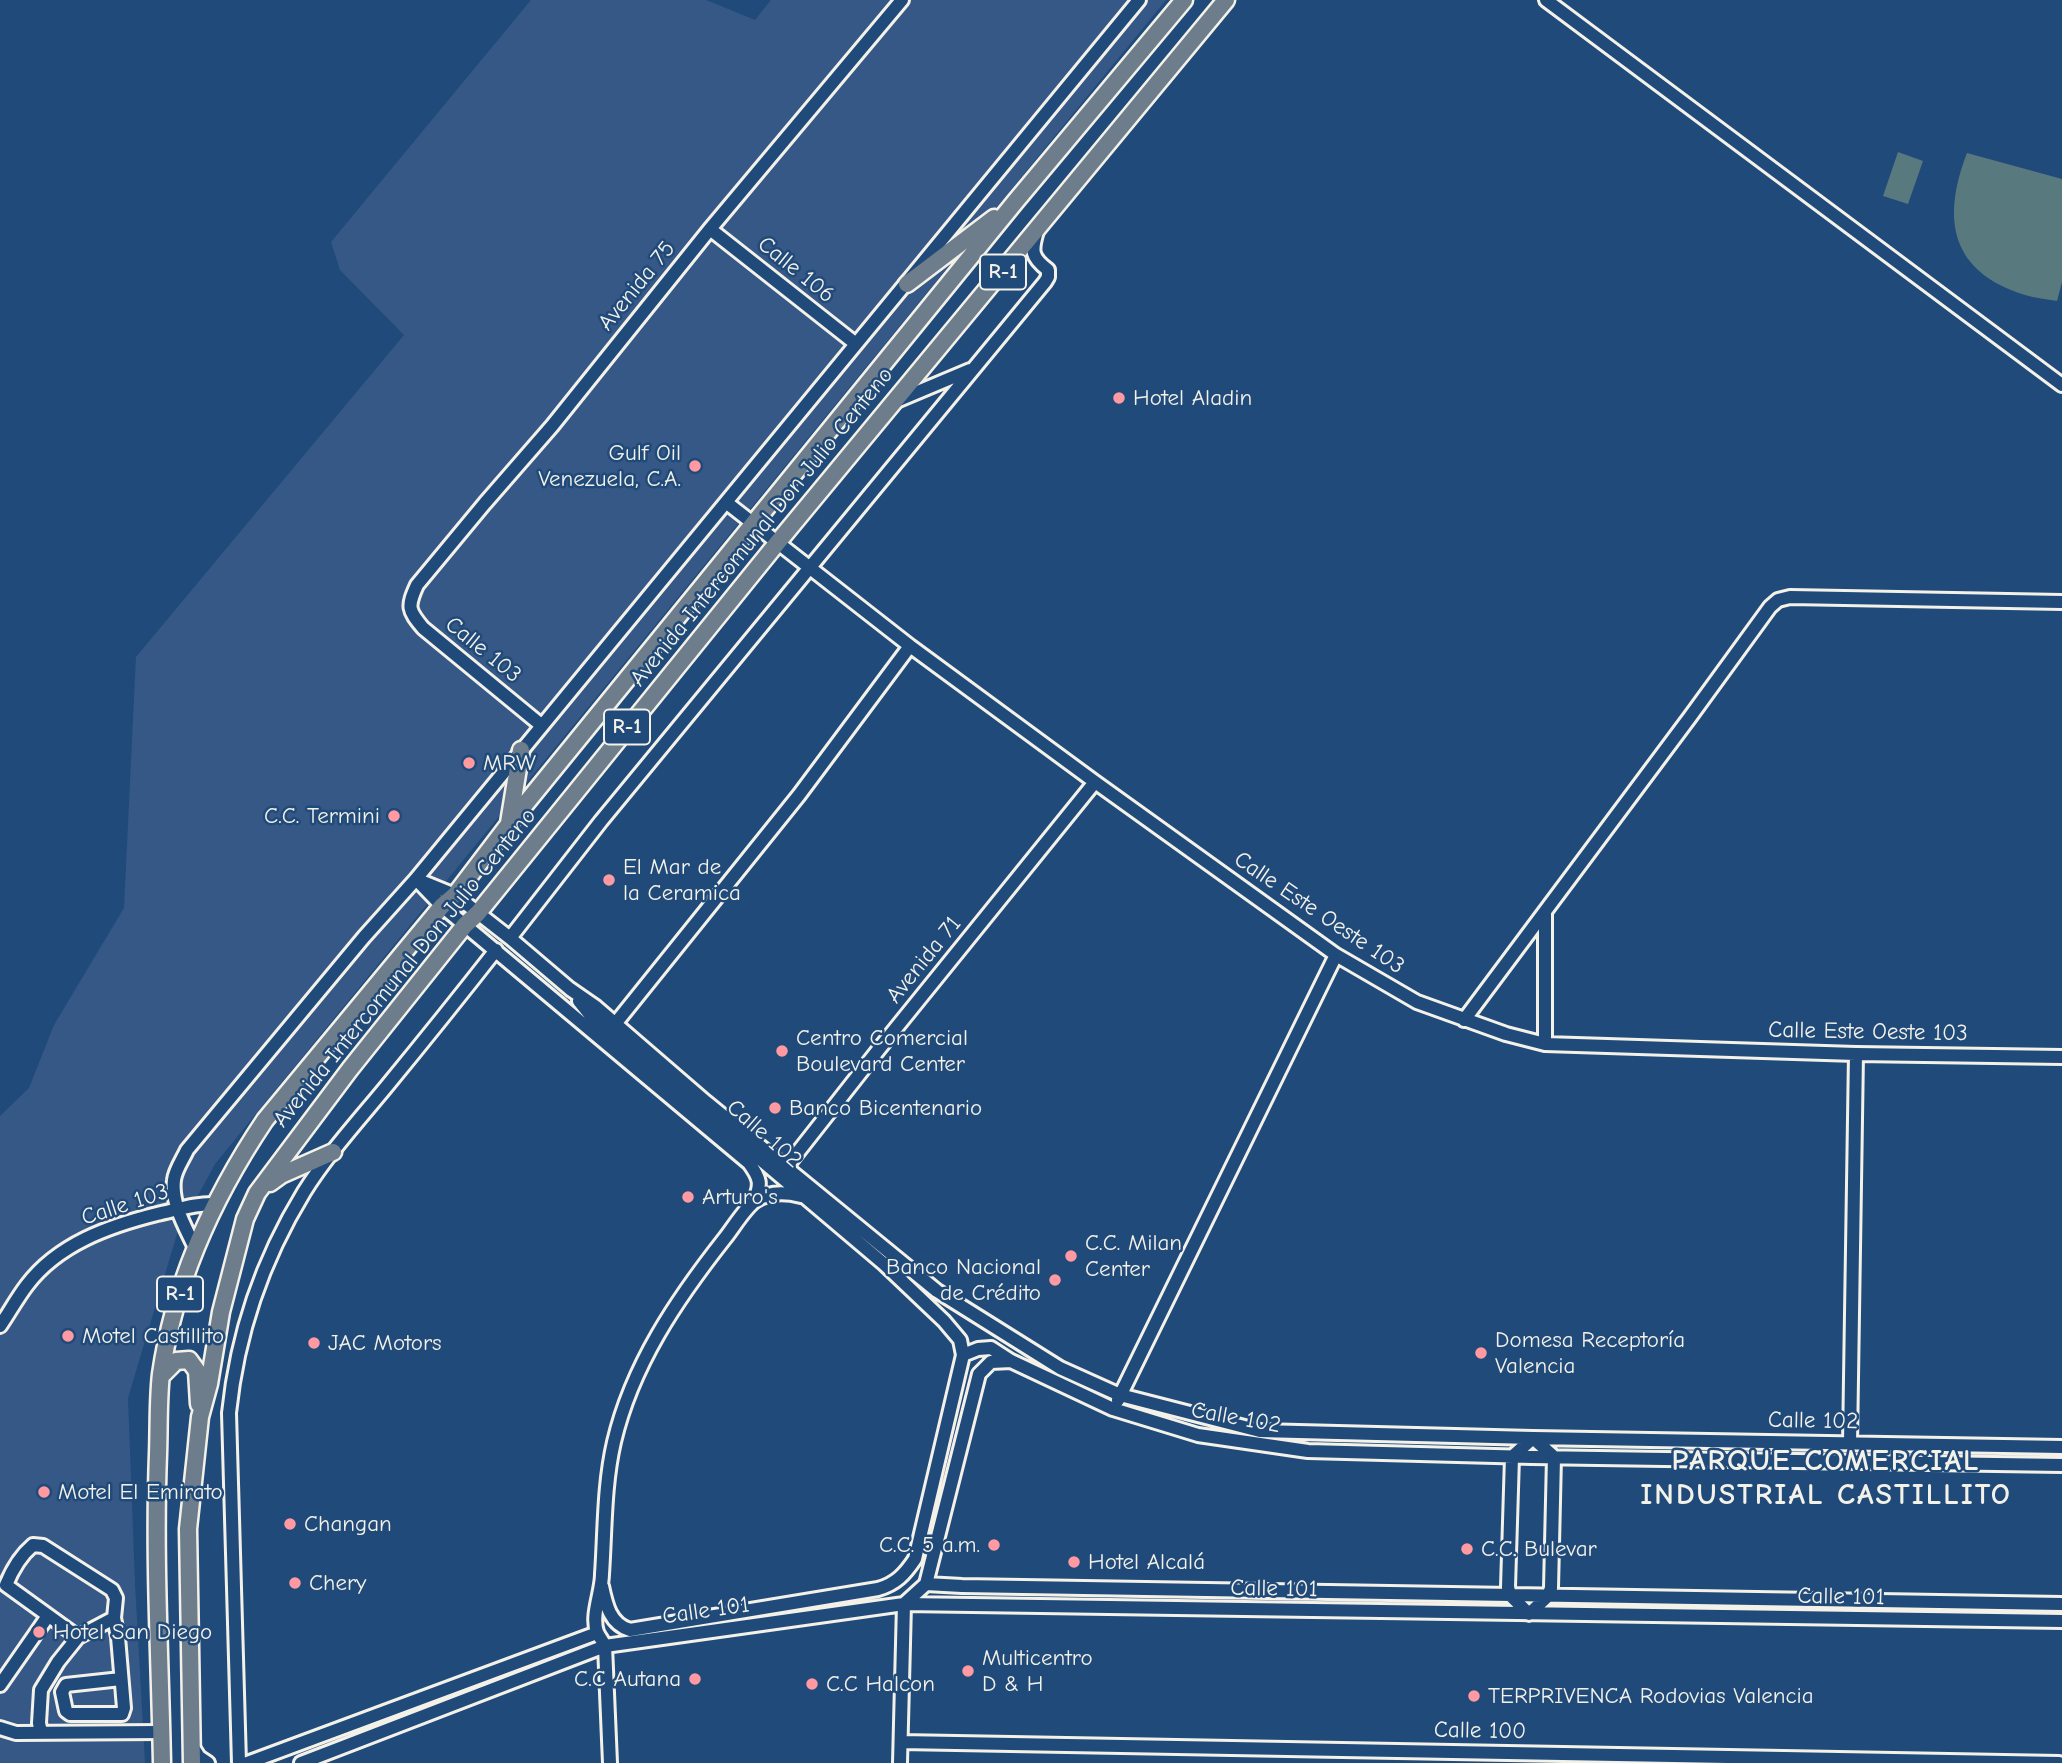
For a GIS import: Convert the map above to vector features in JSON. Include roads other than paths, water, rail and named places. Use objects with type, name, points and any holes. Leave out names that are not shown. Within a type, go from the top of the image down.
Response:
[{"type":"main road","name":"Avenida Intercomunal Don Julio Centeno","points":[[162,1763],[155,1515],[161,1376],[181,1292],[195,1248],[240,1157],[265,1120],[442,906],[455,895],[509,824],[1015,202],[1184,0]]},
{"type":"main road","name":"Avenida Intercomunal Don Julio Centeno","points":[[192,1763],[188,1529],[200,1417],[209,1384],[221,1312],[246,1219],[257,1193],[350,1069],[465,925],[478,913],[778,542],[1226,0]]},
{"type":"main road","points":[[907,284],[1015,202]]},
{"type":"main road","points":[[509,824],[521,750]]},
{"type":"main road","points":[[257,1193],[281,1175],[333,1152]]},
{"type":"main road","points":[[161,1376],[176,1361],[189,1360],[195,1366],[200,1417]]},
{"type":"street","name":"Avenida 75","points":[[410,600],[417,585],[552,426],[710,229],[901,0]]},
{"type":"street","name":"Avenida Intercomunal Don Julio Centeno","points":[[195,1248],[174,1193],[174,1178],[187,1150],[364,937],[416,879],[1139,0]]},
{"type":"street","points":[[1546,0],[2062,385]]},
{"type":"street","points":[[510,938],[601,821],[1048,277],[1048,270],[1037,262],[1033,253],[1038,228]]},
{"type":"street","name":"Calle 106","points":[[710,229],[856,344]]},
{"type":"street","points":[[894,402],[974,369]]},
{"type":"street","name":"Calle Este Oeste 103","points":[[727,502],[910,646],[1095,782],[1336,955],[1417,1002],[1506,1034],[1545,1044],[1856,1054],[2062,1057]]},
{"type":"street","points":[[1464,1020],[1770,607],[1778,600],[1790,597],[2062,602]]},
{"type":"street","name":"Calle 103","points":[[410,600],[411,613],[423,628],[541,725]]},
{"type":"street","points":[[615,1024],[799,795],[910,646]]},
{"type":"street","name":"Avenida 71","points":[[787,1167],[879,1048],[1095,782]]},
{"type":"street","name":"Calle 102","points":[[416,879],[455,895],[510,938],[937,1291],[1060,1368],[1120,1395],[1260,1432],[2062,1447]]},
{"type":"street","name":"Calle 102","points":[[416,879],[442,906],[749,1163],[758,1176],[759,1189],[754,1201]]},
{"type":"street","points":[[1545,914],[1545,1044]]},
{"type":"street","points":[[239,1763],[229,1413],[232,1383],[257,1290],[282,1232],[305,1191],[333,1152],[496,950]]},
{"type":"street","points":[[1113,1409],[1336,955]]},
{"type":"street","name":"Calle 102","points":[[569,989],[591,1016],[884,1264],[944,1321],[960,1340],[963,1355],[978,1349],[991,1348],[1011,1361],[1113,1409],[1198,1435],[1308,1451],[1512,1457],[2062,1465]]},
{"type":"street","points":[[1850,1443],[1856,1054]]},
{"type":"street","points":[[610,1763],[605,1646],[597,1633],[596,1618],[602,1586],[614,1441],[646,1356],[694,1277],[754,1201],[777,1193],[804,1196]]},
{"type":"street","name":"Calle 103","points":[[0,1326],[27,1284],[45,1265],[83,1239],[111,1227],[178,1209],[205,1203],[216,1204]]},
{"type":"street","points":[[602,1586],[606,1606],[612,1618],[620,1627],[629,1630],[878,1590],[903,1576],[915,1559],[963,1355]]},
{"type":"street","points":[[900,1763],[904,1604],[926,1584],[978,1374],[991,1362],[1011,1361]]},
{"type":"street","points":[[1533,1438],[1554,1457],[1551,1587],[1548,1596],[1529,1614],[1510,1595],[1508,1587],[1512,1457],[1533,1438]]},
{"type":"street","points":[[932,1487],[946,1505]]},
{"type":"street","points":[[78,1637],[3,1590],[12,1571],[33,1545],[43,1546],[112,1590],[116,1598],[114,1618],[118,1637],[124,1708],[122,1714],[66,1712],[62,1692],[65,1685],[121,1679]]},
{"type":"street","name":"Calle 101","points":[[926,1584],[2062,1604]]},
{"type":"street","points":[[1022,1606],[1023,1587]]},
{"type":"street","points":[[1294,1592],[1295,1610]]},
{"type":"street","points":[[835,1597],[838,1614]]},
{"type":"street","name":"Calle 101","points":[[301,1763],[605,1646],[904,1604],[2062,1622]]},
{"type":"street","points":[[0,1685],[48,1616]]},
{"type":"street","points":[[41,1733],[41,1689],[58,1662],[78,1637],[114,1618]]},
{"type":"street","points":[[247,1763],[597,1633]]},
{"type":"street","points":[[0,1728],[16,1733],[161,1732]]},
{"type":"street","name":"Calle 100","points":[[901,1742],[2059,1763]]},
{"type":"street","points":[[192,1745],[208,1763]]},
{"type":"place","name":"Hotel Aladin","points":[[1119,398]]},
{"type":"place","name":"Gulf Oil Venezuela, C.A.","points":[[695,466]]},
{"type":"place","name":"MRW","points":[[469,763]]},
{"type":"place","name":"C.C. Termini","points":[[394,816]]},
{"type":"place","name":"El Mar de la Ceramica","points":[[609,880]]},
{"type":"place","name":"Centro Comercial Boulevard Center","points":[[782,1051]]},
{"type":"place","name":"Banco Bicentenario","points":[[775,1108]]},
{"type":"place","name":"Arturo's","points":[[688,1197]]},
{"type":"place","name":"C.C. Milan Center","points":[[1071,1256]]},
{"type":"place","name":"Banco Nacional de Crédito","points":[[1055,1280]]},
{"type":"place","name":"Motel Castillito","points":[[68,1336]]},
{"type":"place","name":"JAC Motors","points":[[314,1343]]},
{"type":"place","name":"Domesa Receptoría Valencia","points":[[1481,1353]]},
{"type":"place","name":"Motel El Emirato","points":[[44,1492]]},
{"type":"place","name":"Changan","points":[[290,1524]]},
{"type":"place","name":"C.C. 5 a.m.","points":[[994,1545]]},
{"type":"place","name":"C.C. Bulevar","points":[[1467,1549]]},
{"type":"place","name":"Hotel Alcalá","points":[[1074,1562]]},
{"type":"place","name":"Chery","points":[[295,1583]]},
{"type":"place","name":"Hotel San Diego","points":[[39,1632]]},
{"type":"place","name":"Multicentro D & H","points":[[968,1671]]},
{"type":"place","name":"C.C Autana","points":[[695,1679]]},
{"type":"place","name":"C.C Halcon","points":[[812,1684]]},
{"type":"place","name":"TERPRIVENCA Rodovias Valencia","points":[[1474,1696]]},
{"type":"district","name":"PARQUE COMERCIAL INDUSTRIAL CASTILLITO","points":[[1826,1479]]}]
